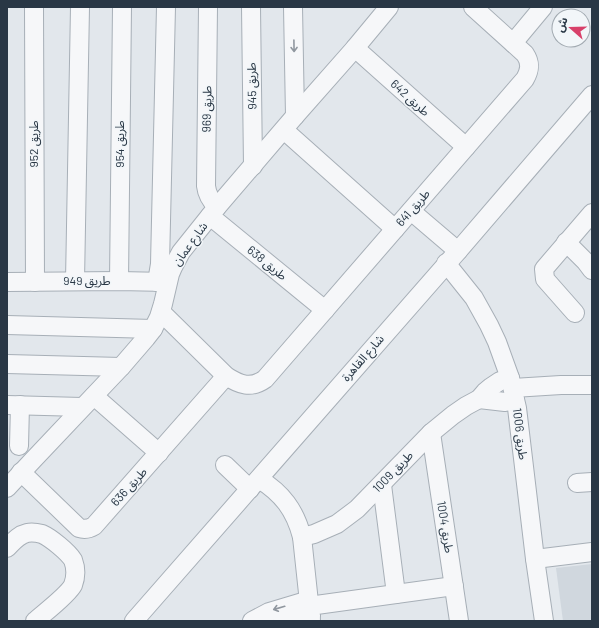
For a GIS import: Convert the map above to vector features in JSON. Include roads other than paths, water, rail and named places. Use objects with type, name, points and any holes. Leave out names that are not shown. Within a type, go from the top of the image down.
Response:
[{"type":"street","name":"طريق 952","points":[[34,7],[35,282]]},
{"type":"street","points":[[75,281],[80,7]]},
{"type":"street","name":"طريق 954","points":[[119,281],[122,7]]},
{"type":"street","points":[[162,282],[160,264],[166,7]]},
{"type":"street","name":"طريق 969","points":[[208,7],[206,186],[209,198],[213,203],[214,212]]},
{"type":"street","name":"طريق 945","points":[[251,7],[253,166]]},
{"type":"street","points":[[293,7],[295,116]]},
{"type":"street","name":"شارع عمان","points":[[7,488],[121,367],[146,338],[160,312],[165,297],[162,282],[173,267],[181,252],[389,7]]},
{"type":"street","name":"طريق 641","points":[[160,312],[226,376],[232,380],[245,385],[253,385],[260,383],[265,379],[525,79],[530,67],[529,60],[525,54],[473,7]]},
{"type":"street","points":[[513,43],[543,7]]},
{"type":"street","name":"طريق 642","points":[[355,48],[466,147]]},
{"type":"street","name":"شارع القاهرة","points":[[134,621],[592,95]]},
{"type":"street","points":[[284,130],[395,229]]},
{"type":"street","name":"طريق 1006","points":[[411,211],[452,257],[497,342],[513,389],[544,621]]},
{"type":"street","name":"طريق 638","points":[[214,212],[325,310]]},
{"type":"street","points":[[575,313],[544,279],[544,269],[592,213]]},
{"type":"street","points":[[566,242],[592,270]]},
{"type":"street","name":"طريق 949","points":[[7,282],[162,282]]},
{"type":"street","points":[[7,325],[152,329]]},
{"type":"street","points":[[7,364],[121,367]]},
{"type":"street","name":"طريق 636","points":[[80,528],[89,529],[94,526],[226,376]]},
{"type":"street","name":"طريق 1009","points":[[302,537],[314,534],[337,524],[357,509],[430,434],[453,414],[479,399],[505,402],[513,389],[561,385],[592,385]]},
{"type":"street","points":[[63,549],[80,528],[27,466],[13,446],[14,405],[88,402],[159,453]]},
{"type":"street","name":"طريق 1004","points":[[430,434],[459,621]]},
{"type":"street","points":[[225,465],[254,484],[272,488],[283,498],[295,516],[302,537],[310,611]]},
{"type":"street","points":[[382,485],[396,594]]},
{"type":"street","points":[[7,548],[26,533],[42,534],[63,549],[72,559],[75,567],[73,584],[68,592],[35,621]]},
{"type":"street","points":[[535,559],[592,552]]},
{"type":"street","points":[[252,621],[269,612],[310,611],[396,594],[454,586]]},
{"type":"street","points":[[282,621],[298,617],[310,611]]}]
